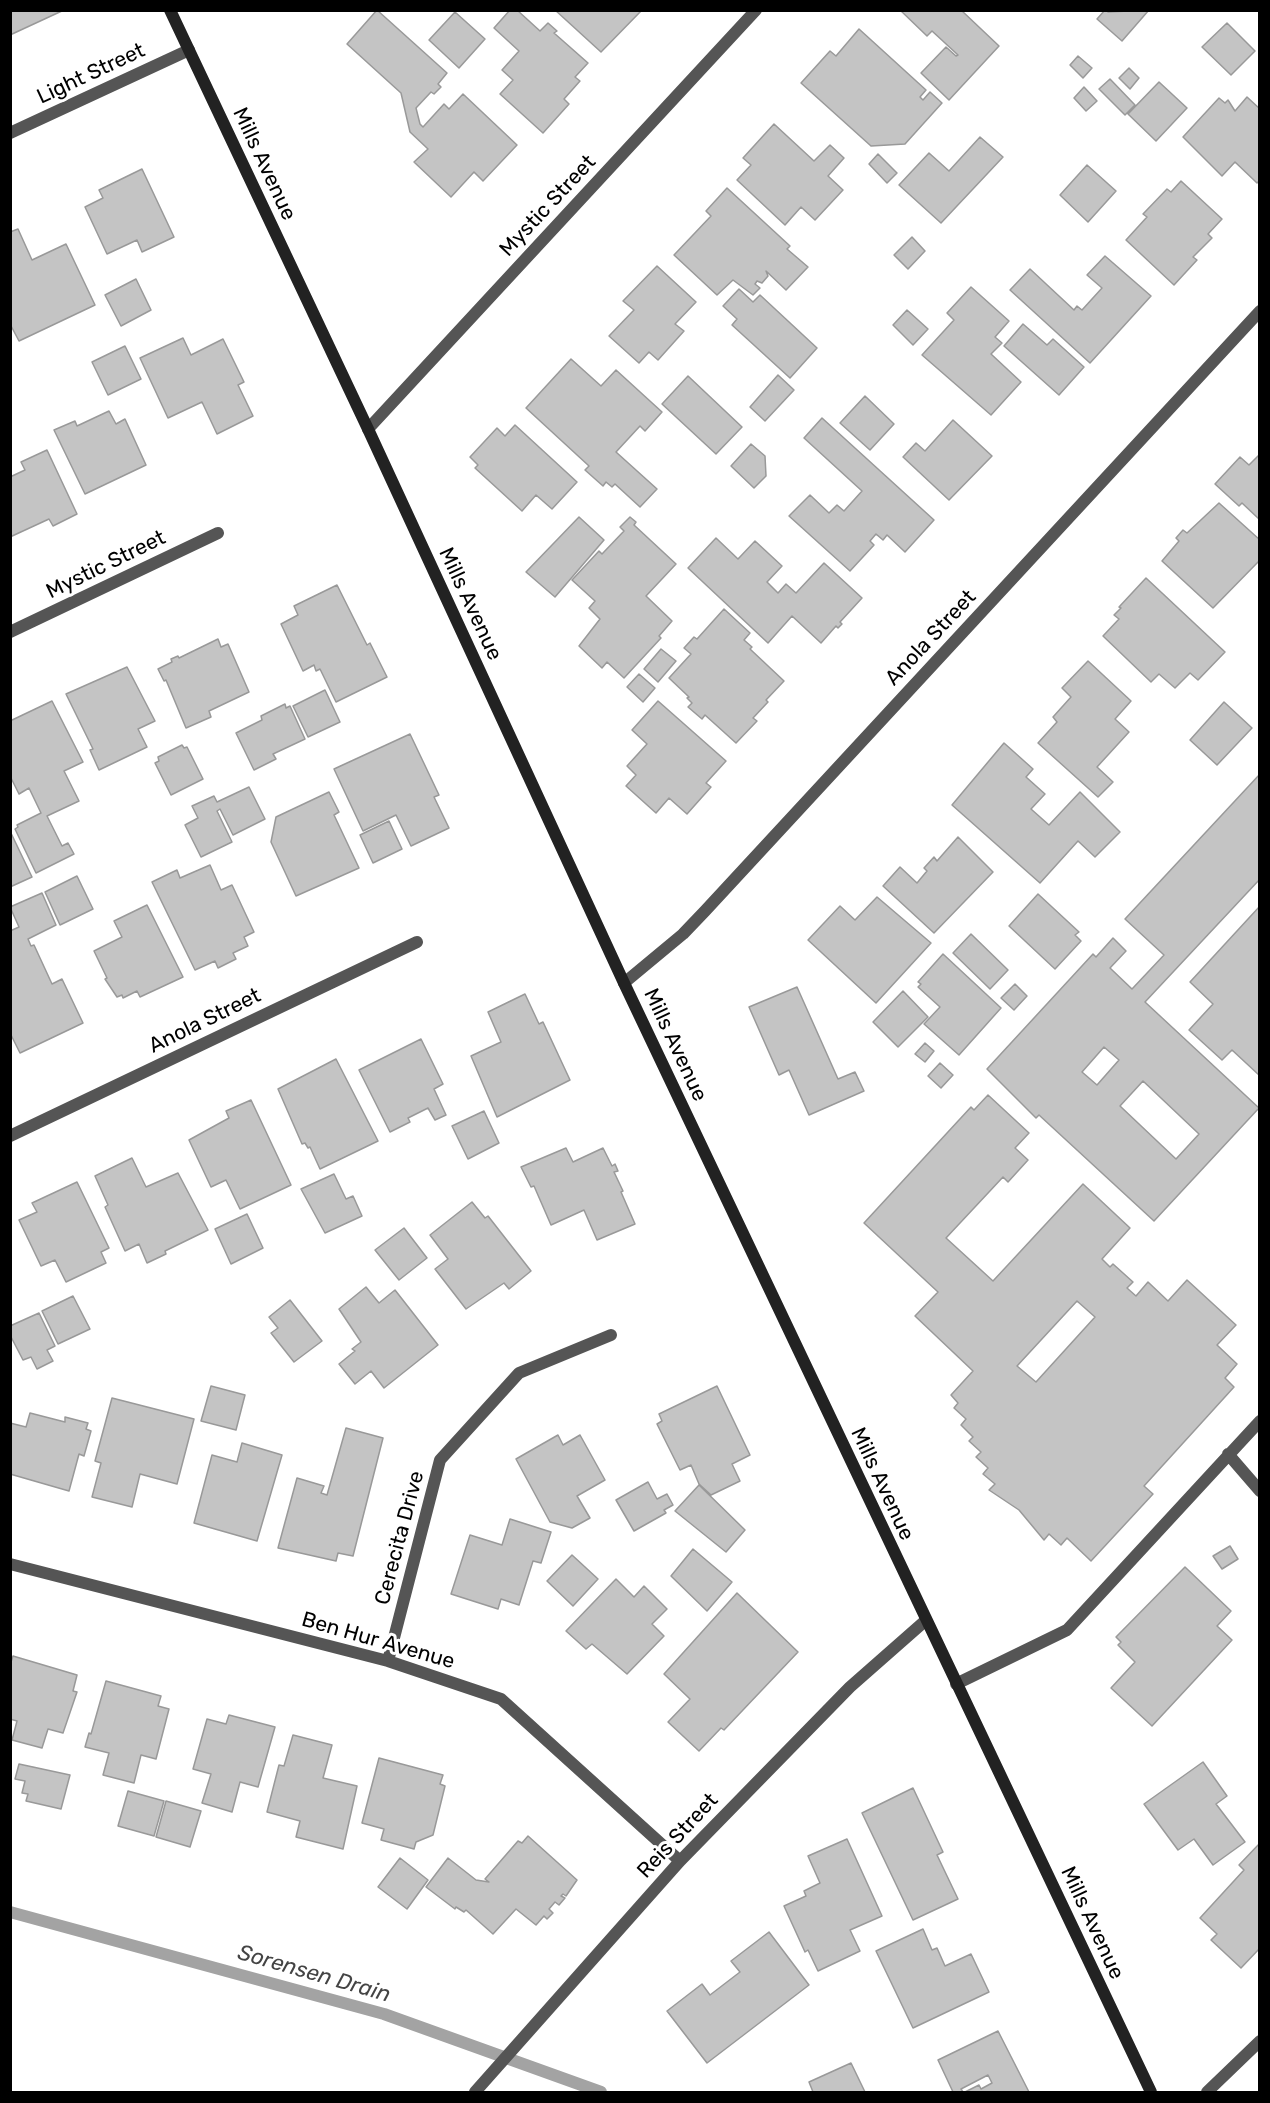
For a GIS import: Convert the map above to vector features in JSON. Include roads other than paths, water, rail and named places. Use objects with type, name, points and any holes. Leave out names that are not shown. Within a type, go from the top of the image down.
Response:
[{"type":"main road","name":"Mills Avenue","points":[[170,10],[368,429],[624,983],[925,1621],[1151,2092]]},
{"type":"street","name":"Mystic Street","points":[[368,429],[756,10]]},
{"type":"street","name":"Light Street","points":[[10,133],[189,50]]},
{"type":"street","name":"Anola Street","points":[[624,983],[698,919],[1260,311]]},
{"type":"street","name":"Mystic Street","points":[[10,632],[218,533]]},
{"type":"street","name":"Anola Street","points":[[10,1136],[417,942]]},
{"type":"street","name":"Cerecita Drive","points":[[388,1660],[440,1460],[519,1373],[611,1335]]},
{"type":"street","points":[[956,1684],[1067,1630],[1260,1421]]},
{"type":"street","points":[[1228,1454],[1260,1491]]},
{"type":"street","name":"Ben Hur Avenue","points":[[10,1564],[388,1660],[501,1699],[680,1861]]},
{"type":"street","name":"Reis Street","points":[[475,2092],[680,1861],[850,1687],[925,1621]]},
{"type":"street","points":[[1207,2092],[1260,2041]]},
{"type":"waterway","name":"Sorensen Drain","points":[[10,1912],[384,2014],[601,2092]]}]
